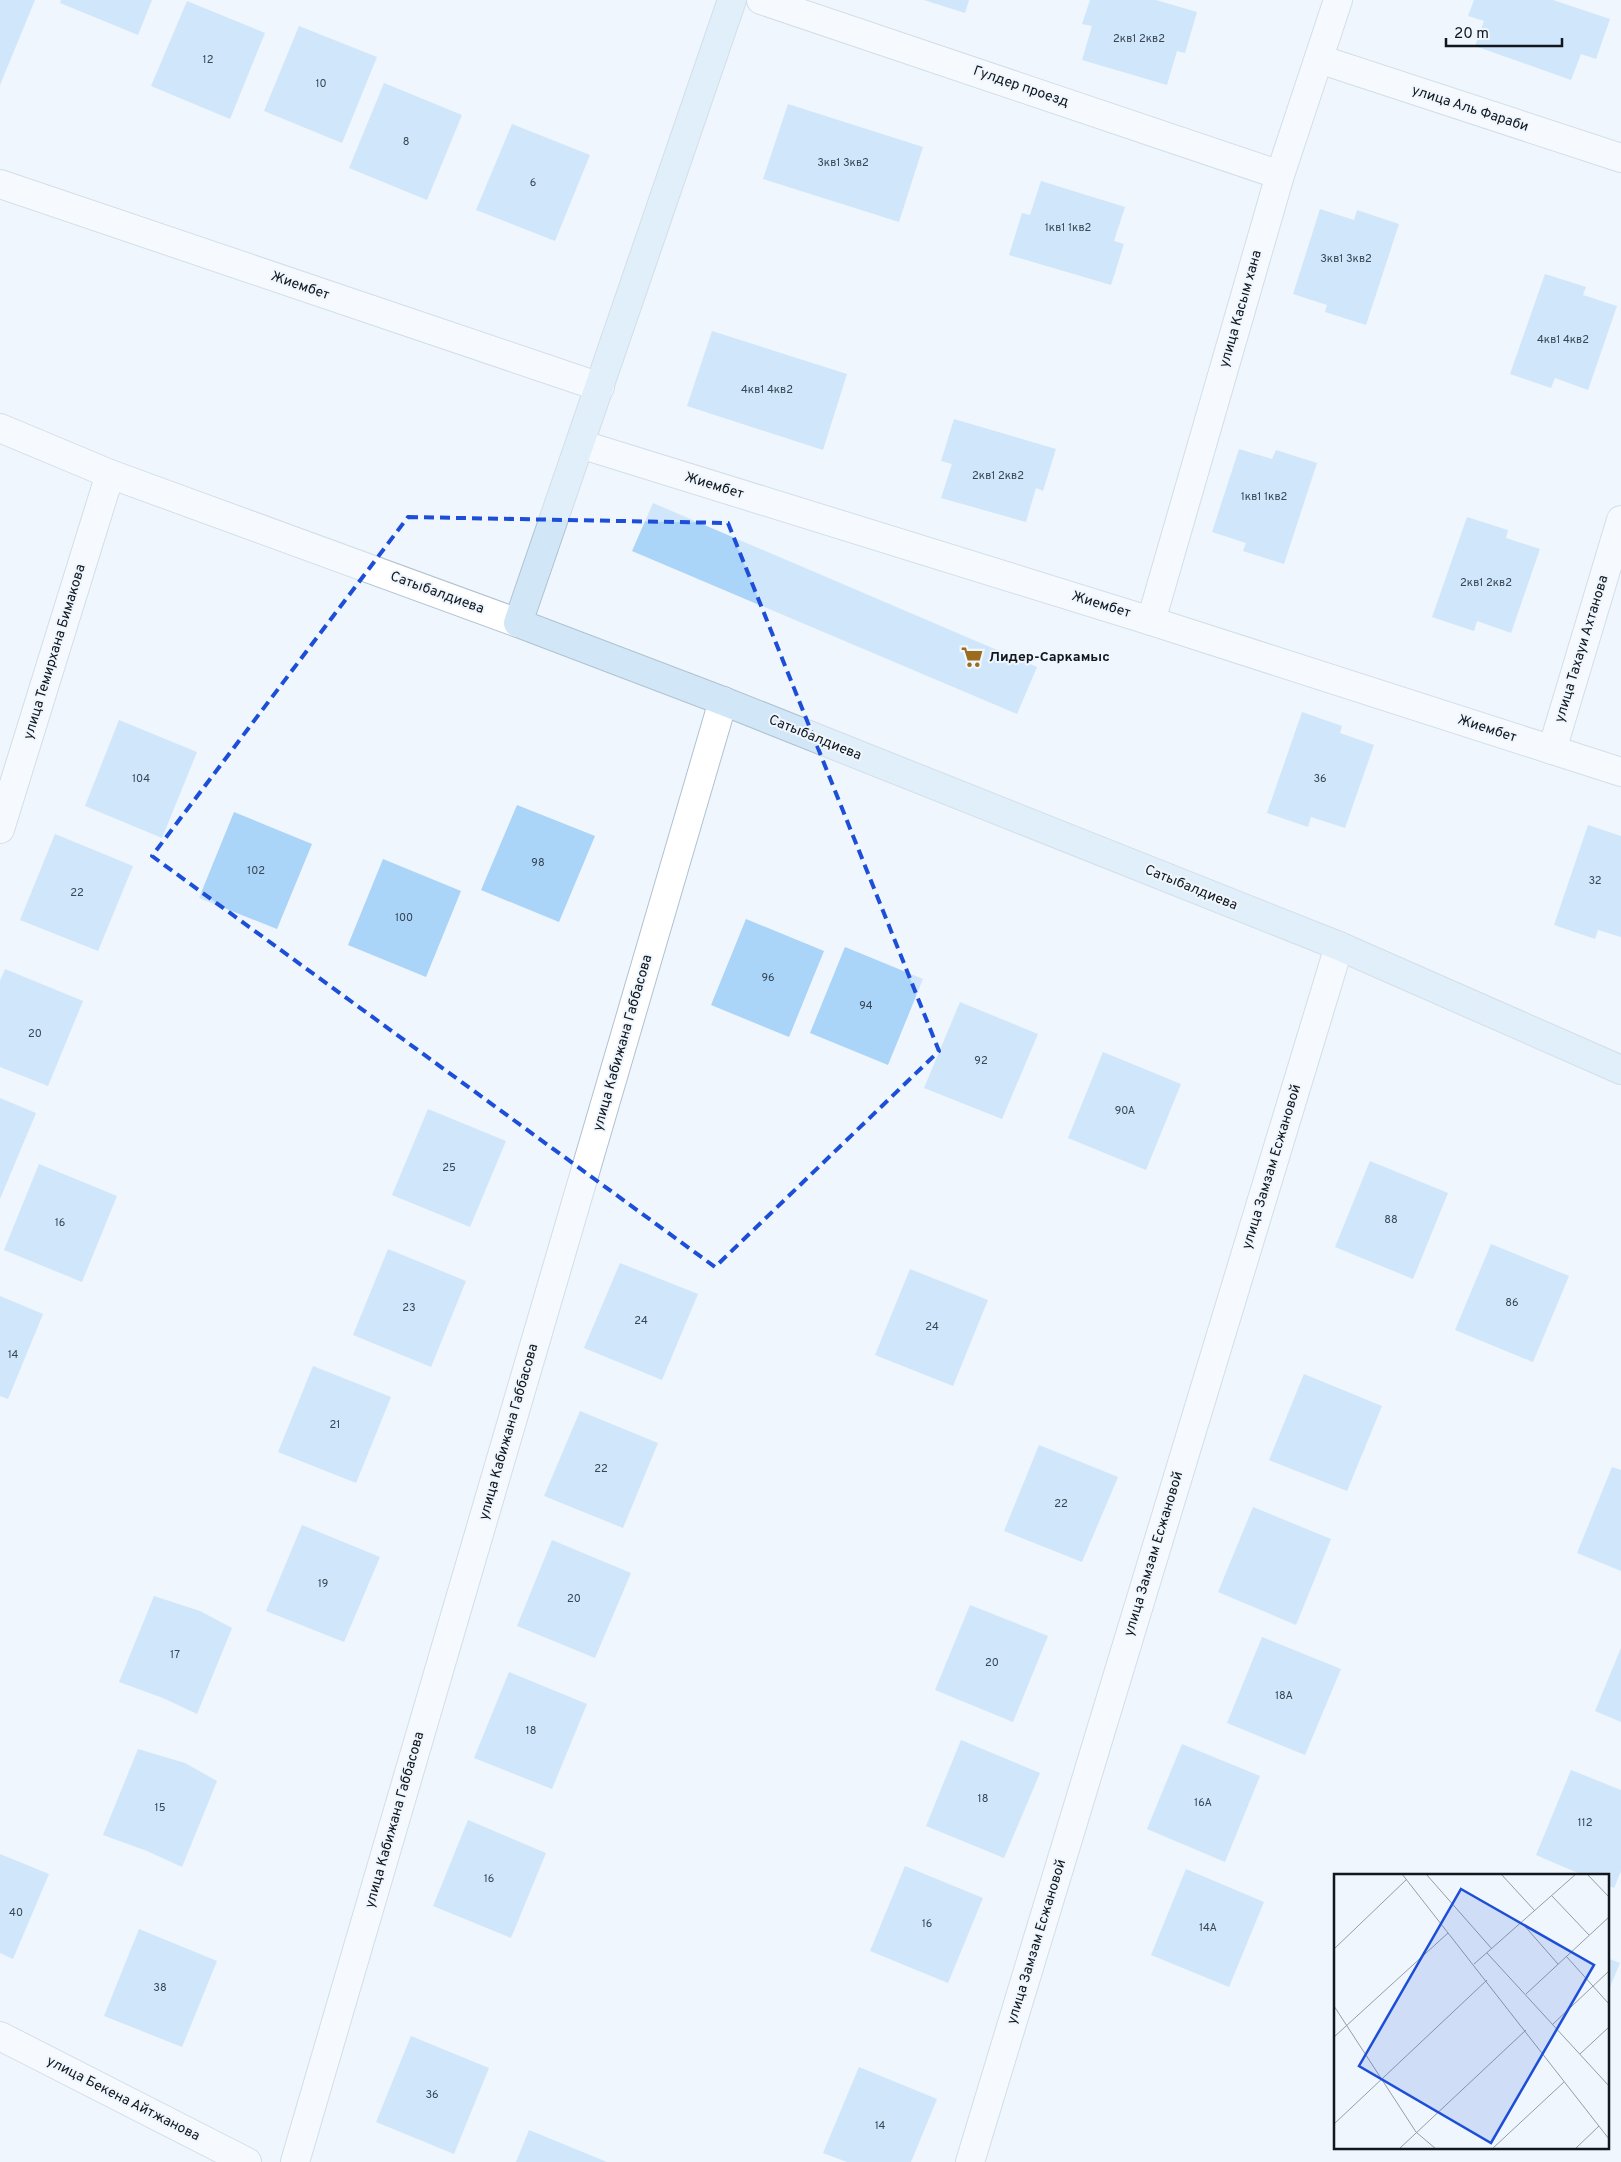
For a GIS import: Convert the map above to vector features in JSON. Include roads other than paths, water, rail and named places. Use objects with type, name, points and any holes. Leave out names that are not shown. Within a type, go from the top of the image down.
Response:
[{"type":"street","points":[[518,623],[732,0]]},
{"type":"street","name":"Гулдер проезд","points":[[761,0],[1280,175]]},
{"type":"street","name":"улица Касым хана","points":[[1150,621],[1280,175],[1338,0]]},
{"type":"street","name":"улица Аль Фараби","points":[[1319,59],[1621,158]]},
{"type":"street","name":"Жиембет","points":[[0,184],[600,387]]},
{"type":"street","name":"Сатыбалдиева","points":[[0,428],[110,474],[518,623],[723,701],[1339,946],[1621,1070]]},
{"type":"street","name":"Жиембет","points":[[580,444],[1150,621],[1621,772]]},
{"type":"street","name":"улица Темирхана Бимакова","points":[[0,829],[110,474]]},
{"type":"street","name":"улица Тахауи Ахтанова","points":[[1552,750],[1621,520]]},
{"type":"street","name":"улица Кабижана Габбасова","points":[[296,2162],[723,701]]},
{"type":"street","name":"улица Замзам Есжановой","points":[[970,2162],[1339,946]]},
{"type":"street","name":"улица Бекена Айтжанова","points":[[0,2036],[247,2162]]},
{"type":"place","name":"Лидер-Саркамыс","points":[[972,657]]}]
